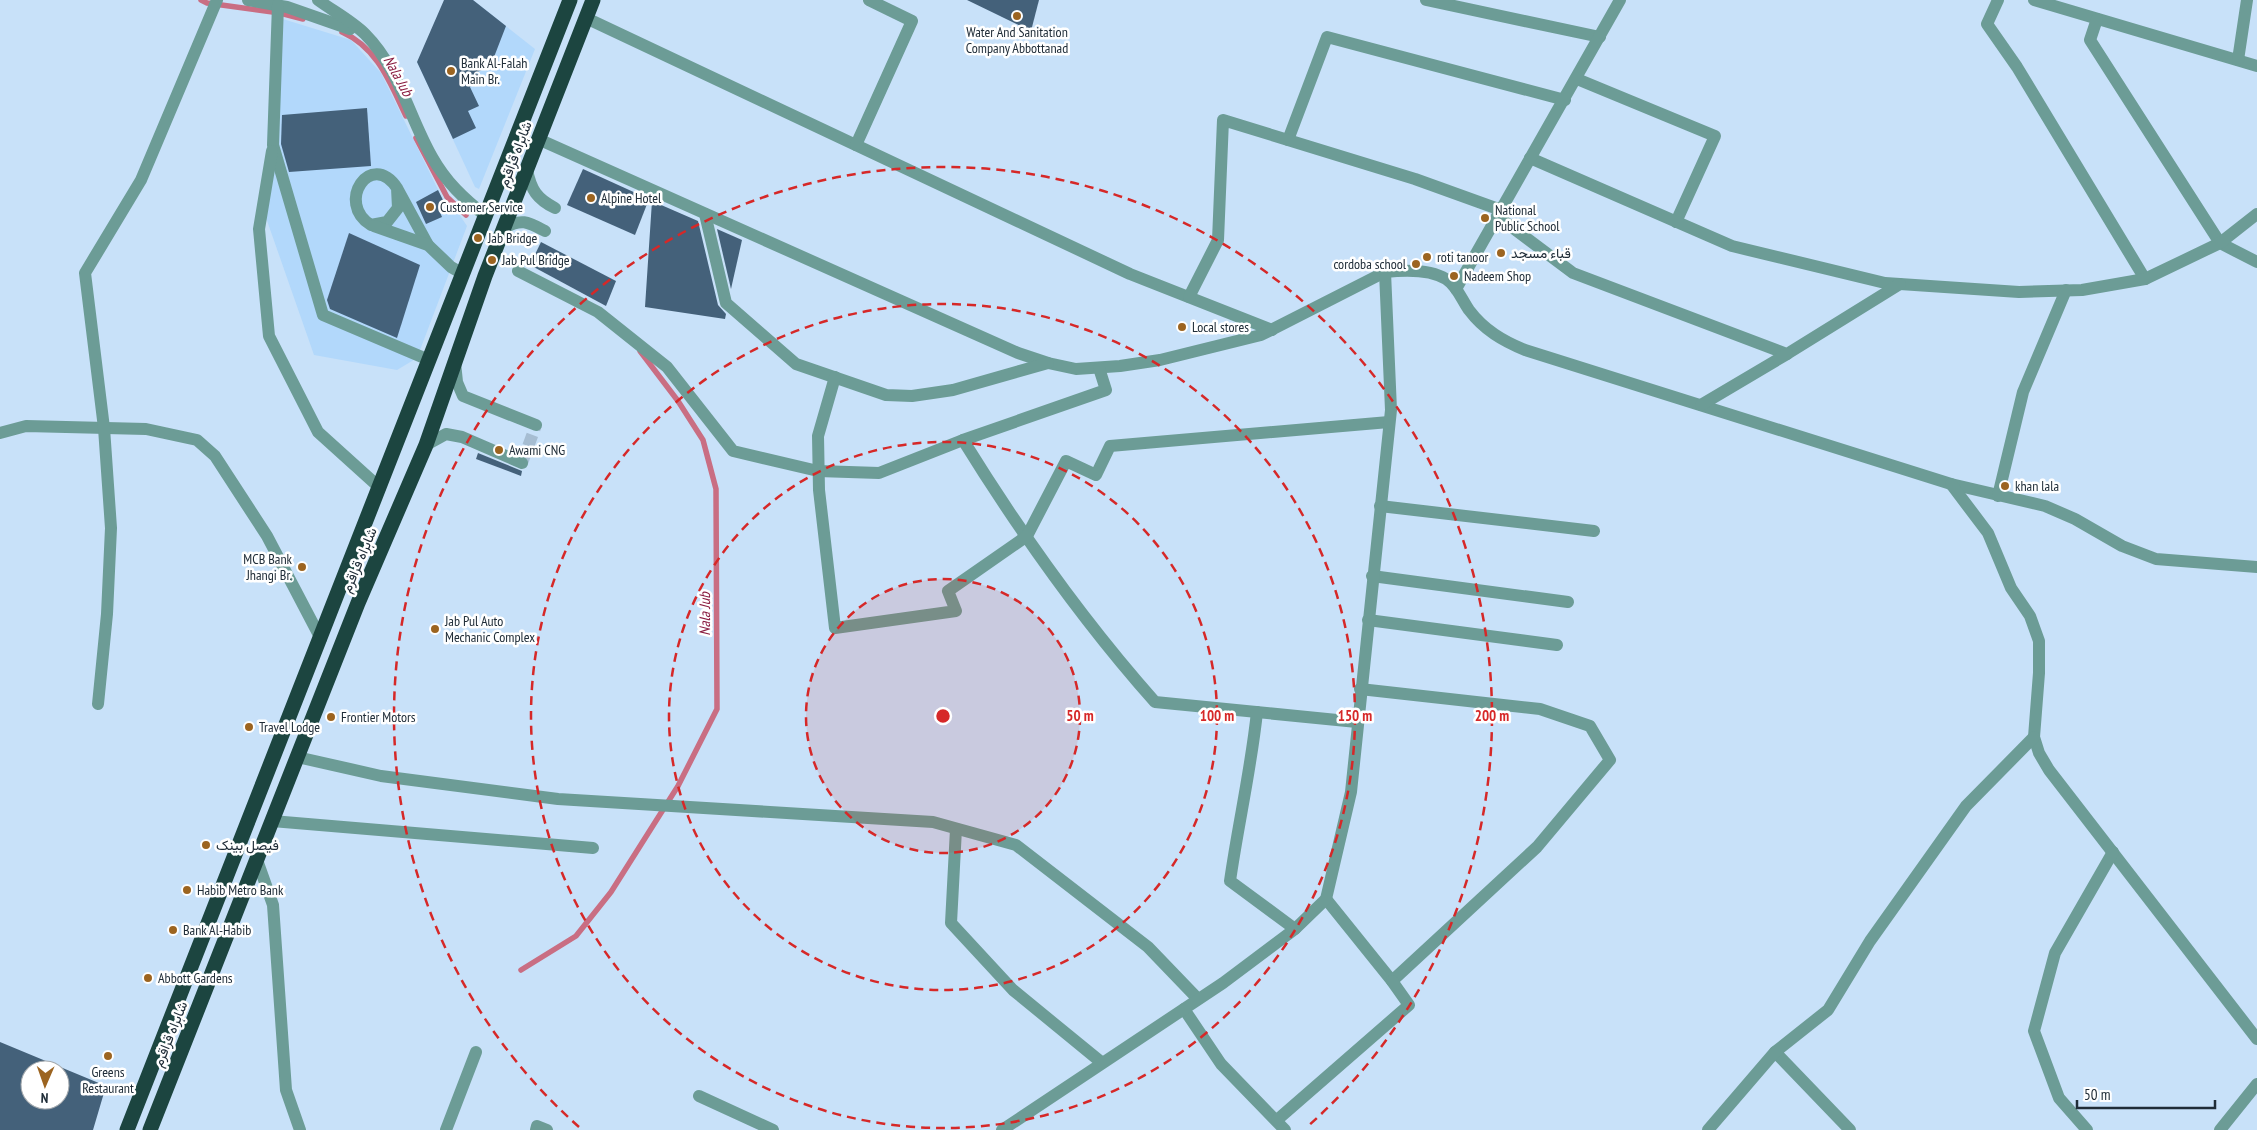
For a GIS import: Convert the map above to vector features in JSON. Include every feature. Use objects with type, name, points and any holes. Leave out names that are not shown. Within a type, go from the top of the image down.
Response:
[{"type":"highway","name":"شاہراہ قراقرم","points":[[128,1130],[570,0]]},
{"type":"highway","name":"شاہراہ قراقرم","points":[[150,1130],[358,603],[426,445],[485,276],[593,0]]},
{"type":"highway","points":[[339,593],[358,603]]},
{"type":"street","points":[[98,704],[107,614],[111,528],[104,428],[85,273],[141,180],[217,0]]},
{"type":"street","points":[[248,0],[278,5],[364,34]]},
{"type":"street","points":[[318,0],[364,34],[386,62],[409,104],[432,156],[447,181],[484,220]]},
{"type":"street","points":[[856,145],[912,20],[869,0]]},
{"type":"street","points":[[1426,0],[1600,37]]},
{"type":"street","points":[[1456,289],[1577,79],[1620,0]]},
{"type":"street","points":[[1998,0],[1987,24],[2017,67],[2145,279]]},
{"type":"street","points":[[2034,0],[2257,66]]},
{"type":"street","points":[[2238,60],[2247,0]]},
{"type":"street","points":[[278,5],[273,145],[259,229],[269,336],[318,432],[380,488]]},
{"type":"street","points":[[586,18],[1130,274],[1272,330]]},
{"type":"street","points":[[2097,19],[2090,40],[2220,243],[2257,262]]},
{"type":"street","points":[[1288,140],[1327,36],[1565,100]]},
{"type":"street","points":[[1577,79],[1715,136],[1676,222]]},
{"type":"street","points":[[1189,297],[1218,240],[1223,120],[1415,179],[1499,213],[1573,273],[1787,354]]},
{"type":"street","points":[[538,139],[1018,353],[1048,363],[1076,369],[1160,360],[1253,337],[1272,330],[1385,272],[1400,270],[1435,274],[1446,280],[1456,289],[1470,311],[1503,341],[1951,484],[2045,506],[2075,519],[2122,546],[2156,559],[2257,567]]},
{"type":"street","points":[[273,145],[323,315],[430,360]]},
{"type":"street","points":[[1530,158],[1732,246],[1885,283],[2019,292],[2066,290],[2145,279],[2220,243],[2257,214]]},
{"type":"street","points":[[527,170],[530,185],[539,199],[554,208]]},
{"type":"street","points":[[428,245],[371,225],[364,220],[356,205],[359,185],[366,178],[374,174],[383,174],[391,180],[428,245],[451,267],[463,274]]},
{"type":"street","points":[[371,225],[387,222],[394,216],[398,208],[397,188]]},
{"type":"street","points":[[705,214],[726,303],[796,364],[886,395],[912,396],[952,390],[1048,363]]},
{"type":"street","points":[[502,235],[517,221],[530,222],[545,231]]},
{"type":"street","points":[[518,271],[598,312],[667,366],[733,451],[818,471],[879,473],[963,440],[1106,390],[1099,368]]},
{"type":"street","points":[[1002,1130],[1101,1062],[1198,999],[1296,929],[1326,899],[1351,792],[1360,689],[1391,410],[1385,272]]},
{"type":"street","points":[[1701,405],[1900,284]]},
{"type":"street","points":[[1998,496],[2023,392],[2066,290]]},
{"type":"street","points":[[455,363],[457,382],[463,396],[536,425]]},
{"type":"street","points":[[835,377],[818,436],[818,471],[824,539],[835,628],[956,611],[948,591],[1027,536],[1066,461],[1096,475],[1110,446],[1389,422]]},
{"type":"street","points":[[0,433],[26,426],[146,429],[197,440],[215,456],[267,536],[321,639]]},
{"type":"street","points":[[426,445],[446,434],[462,437],[522,463]]},
{"type":"street","points":[[963,440],[996,494],[1108,649],[1155,702],[1357,722]]},
{"type":"street","points":[[1951,484],[1988,533],[2012,588],[2030,616],[2039,640],[2039,673],[2034,737],[2039,753],[2049,770],[2257,1039]]},
{"type":"street","points":[[1380,506],[1594,531]]},
{"type":"street","points":[[1372,576],[1568,602]]},
{"type":"street","points":[[1368,620],[1557,645]]},
{"type":"street","points":[[1360,689],[1540,709],[1590,726],[1610,760],[1537,847],[1392,981]]},
{"type":"street","points":[[1257,712],[1251,764],[1239,819],[1230,881],[1296,929]]},
{"type":"street","points":[[1708,1130],[1775,1052],[1828,1010],[1870,941],[1966,806],[2034,737]]},
{"type":"street","points":[[297,757],[381,776],[558,799],[933,822],[1016,846],[1148,947],[1198,999]]},
{"type":"street","points":[[272,821],[594,848]]},
{"type":"street","points":[[956,829],[951,923],[1013,990],[1101,1062]]},
{"type":"street","points":[[2087,1130],[2059,1098],[2034,1031],[2056,953],[2113,852]]},
{"type":"street","points":[[257,860],[273,905],[286,1090],[300,1130]]},
{"type":"street","points":[[1277,1120],[1408,1005],[1392,981],[1326,899]]},
{"type":"street","points":[[1184,1008],[1221,1064],[1286,1130]]},
{"type":"street","points":[[446,1130],[476,1052]]},
{"type":"street","points":[[1775,1052],[1850,1130]]},
{"type":"street","points":[[2220,1130],[2257,1084]]},
{"type":"street","points":[[700,1096],[773,1130]]},
{"type":"shaded area","points":[[473,0],[535,49],[479,189],[475,187],[417,62]]},
{"type":"shaded area","points":[[273,16],[351,40],[381,73],[445,204],[457,211],[467,226],[417,358],[397,370],[314,355],[264,212]]},
{"type":"building","name":"Bank Al-Falah Main Br.","points":[[444,0],[473,0],[506,26],[494,57],[484,60],[484,69],[477,72],[470,87],[479,106],[468,111],[476,128],[453,139],[417,62]]},
{"type":"building","name":"Water And Sanitation Company Abbottanad","points":[[967,0],[1039,0],[1031,31]]},
{"type":"building","points":[[367,108],[371,166],[289,172],[281,144],[282,115]]},
{"type":"building","points":[[583,169],[649,199],[635,235],[567,205]]},
{"type":"building","name":"Customer Service","points":[[438,190],[445,204],[439,210],[442,217],[426,224],[416,202]]},
{"type":"building","points":[[652,201],[698,221],[718,305],[726,314],[725,319],[645,307]]},
{"type":"building","points":[[717,229],[742,240],[731,289]]},
{"type":"building","points":[[349,233],[420,265],[397,338],[330,309],[327,300]]},
{"type":"building","points":[[541,242],[616,281],[606,306],[530,265]]},
{"type":"building","points":[[478,453],[522,471],[521,476],[476,459]]},
{"type":"building","points":[[0,1042],[43,1060],[20,1060],[20,1110],[70,1110],[70,1071],[106,1086],[93,1130],[0,1130]]},
{"type":"waterway","name":"Nala Jub","points":[[201,0],[207,3],[280,13],[303,19]]},
{"type":"waterway","name":"Nala Jub","points":[[342,32],[365,47],[374,57],[388,79],[406,116]]},
{"type":"waterway","name":"Nala Jub","points":[[416,138],[447,197],[466,215]]},
{"type":"waterway","name":"Nala Jub","points":[[521,970],[576,936],[611,892],[678,786],[717,709],[716,489],[703,440],[678,401],[640,351]]},
{"type":"tunnel","points":[[522,463],[536,425]]},
{"type":"place","name":"Water And Sanitation Company Abbottanad","points":[[1017,16]]},
{"type":"place","name":"Bank Al-Falah Main Br.","points":[[451,71]]},
{"type":"place","name":"Alpine Hotel","points":[[591,198]]},
{"type":"place","name":"Customer Service","points":[[430,207]]},
{"type":"place","name":"National Public School","points":[[1485,218]]},
{"type":"place","name":"Jab Bridge","points":[[478,238]]},
{"type":"place","name":"قباء مسجد","points":[[1501,253]]},
{"type":"place","name":"roti tanoor","points":[[1427,257]]},
{"type":"place","name":"Jab Pul Bridge","points":[[492,260]]},
{"type":"place","name":"cordoba school","points":[[1416,264]]},
{"type":"place","name":"Nadeem Shop","points":[[1454,276]]},
{"type":"place","name":"Local stores","points":[[1182,327]]},
{"type":"place","name":"Awami CNG","points":[[499,450]]},
{"type":"place","name":"khan lala","points":[[2005,486]]},
{"type":"place","name":"MCB Bank Jhangi Br.","points":[[302,567]]},
{"type":"place","name":"Jab Pul Auto Mechanic Complex","points":[[435,629]]},
{"type":"place","name":"Frontier Motors","points":[[331,717]]},
{"type":"place","name":"Travel Lodge","points":[[249,727]]},
{"type":"place","name":"فیصل بینک","points":[[206,845]]},
{"type":"place","name":"Habib Metro Bank","points":[[187,890]]},
{"type":"place","name":"Bank Al-Habib","points":[[173,930]]},
{"type":"place","name":"Abbott Gardens","points":[[148,978]]},
{"type":"place","name":"Greens Restaurant","points":[[108,1056]]}]
